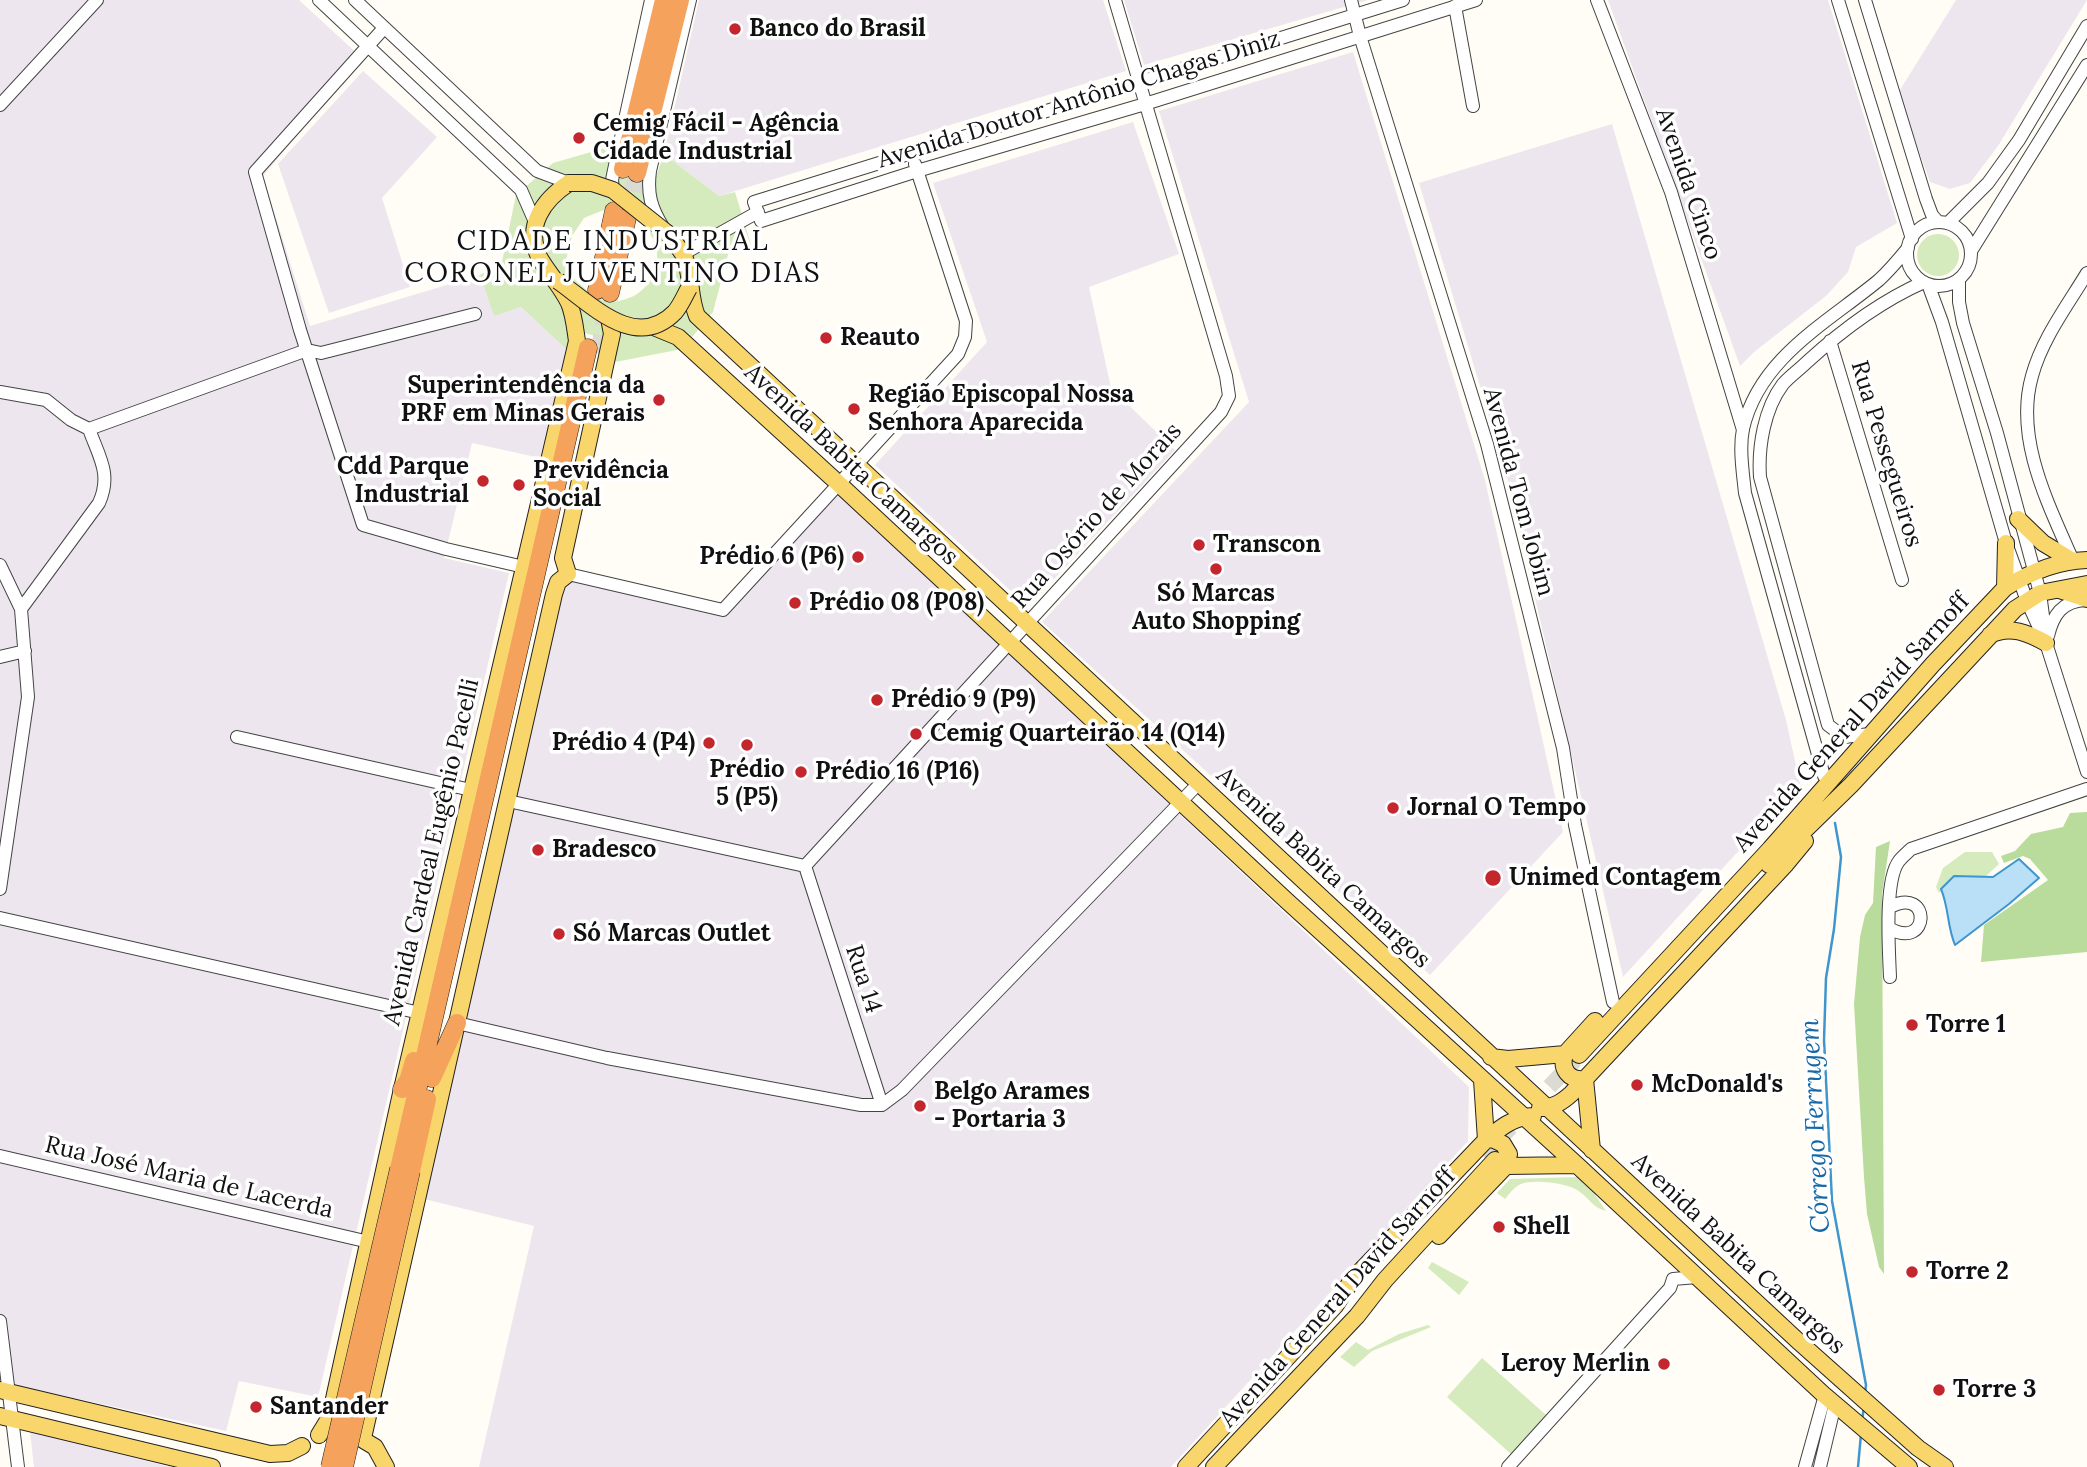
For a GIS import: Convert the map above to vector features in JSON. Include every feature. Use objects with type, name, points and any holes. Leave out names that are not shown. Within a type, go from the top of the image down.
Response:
[{"type":"highway","points":[[664,0],[630,171],[680,0]]},
{"type":"highway","points":[[603,291],[621,215]]},
{"type":"highway","name":"Avenida Cardeal Eugênio Pacelli","points":[[330,1467],[405,1170],[432,1078],[594,350],[443,979],[405,1170],[344,1467]]},
{"type":"highway","points":[[402,1089],[408,1081],[437,988],[443,979]]},
{"type":"highway","points":[[432,1078],[457,1023]]},
{"type":"main road","points":[[569,183],[592,183],[613,190],[667,233],[683,254],[688,270],[689,288],[677,310],[656,328],[634,328],[616,323],[558,281],[539,256],[533,238],[535,222],[552,194],[569,183]]},
{"type":"main road","name":"Avenida Cardeal Eugênio Pacelli","points":[[320,1435],[330,1417],[402,1089],[577,341],[571,306],[558,281]]},
{"type":"main road","name":"Avenida Babita Camargos","points":[[689,288],[697,316],[856,466],[1839,1378],[1938,1463]]},
{"type":"main road","points":[[363,1438],[554,594],[558,582],[568,574],[563,558],[612,334],[610,318]]},
{"type":"main road","name":"Avenida Babita Camargos","points":[[656,328],[678,337],[1482,1080],[1831,1400],[1909,1467]]},
{"type":"main road","points":[[2018,519],[2043,543],[2080,561]]},
{"type":"main road","points":[[2006,543],[2012,584]]},
{"type":"main road","name":"Avenida General David Sarnoff","points":[[1576,1057],[1770,849],[1870,734],[2012,584],[2034,572],[2080,561]]},
{"type":"main road","points":[[2033,597],[2056,589],[2087,584]]},
{"type":"main road","points":[[2056,589],[2087,599]]},
{"type":"main road","name":"Avenida General David Sarnoff","points":[[1576,1057],[1851,785],[1934,698],[1988,636],[2033,597]]},
{"type":"main road","points":[[1988,636],[2016,630],[2046,643]]},
{"type":"main road","points":[[1585,1079],[1573,1079],[1565,1071],[1563,1060],[1576,1057],[1614,1002],[1824,776],[1852,754]]},
{"type":"main road","points":[[1492,1156],[1506,1123],[1517,1111],[1553,1113],[1786,864],[1851,785]]},
{"type":"main road","points":[[1491,1056],[1508,1059],[1576,1057]]},
{"type":"main road","points":[[1585,1079],[1592,1150]]},
{"type":"main road","points":[[1482,1080],[1492,1156]]},
{"type":"main road","points":[[1492,1156],[1577,1165]]},
{"type":"main road","name":"Avenida General David Sarnoff","points":[[1186,1467],[1335,1306],[1352,1280],[1492,1156]]},
{"type":"main road","name":"Avenida General David Sarnoff","points":[[1214,1467],[1357,1316],[1388,1289],[1492,1156]]},
{"type":"main road","points":[[1669,1250],[1671,1240],[1675,1236],[1686,1236]]},
{"type":"main road","points":[[1831,1400],[1839,1378]]},
{"type":"main road","points":[[5,1391],[270,1454],[288,1453],[320,1435],[342,1432],[363,1438],[375,1447],[386,1467]]},
{"type":"main road","points":[[6,1418],[212,1467]]},
{"type":"main road","points":[[290,1467],[302,1446]]},
{"type":"street","points":[[0,106],[97,0]]},
{"type":"street","points":[[319,0],[522,190],[535,222]]},
{"type":"street","points":[[355,0],[537,171],[569,183]]},
{"type":"street","points":[[613,190],[614,170],[651,0]]},
{"type":"street","points":[[667,233],[652,209],[648,189],[649,171],[690,0]]},
{"type":"street","name":"Rua Osório de Morais","points":[[805,866],[1220,412],[1229,396],[1226,376],[1115,0]]},
{"type":"street","name":"Avenida Tom Jobim","points":[[1351,0],[1486,444],[1563,748],[1575,825],[1614,1002]]},
{"type":"street","name":"Avenida Doutor Antônio Chagas Diniz","points":[[1403,0],[754,202],[761,221],[1476,0]]},
{"type":"street","name":"Avenida Cinco","points":[[1597,0],[1661,162],[1743,430]]},
{"type":"street","points":[[1838,0],[1910,243],[1909,264],[1917,277],[1926,283],[1944,286],[1959,279],[1966,271],[1971,251],[2087,65]]},
{"type":"street","points":[[1865,0],[1932,215],[1943,223],[1960,229],[1969,241],[1971,251]]},
{"type":"street","points":[[1455,6],[1473,106]]},
{"type":"street","points":[[1824,776],[1745,494],[1743,430],[1754,395],[1796,345],[1880,279],[1919,230],[1928,225],[1943,223],[1988,183],[2020,140],[2087,26]]},
{"type":"street","points":[[384,28],[255,172],[307,350],[363,525],[435,546],[524,567]]},
{"type":"street","points":[[568,574],[723,610],[958,354],[965,337],[966,321],[911,153]]},
{"type":"street","points":[[683,254],[758,212]]},
{"type":"street","points":[[2080,561],[2033,455],[2028,433],[2027,402],[2032,377],[2044,344],[2087,273]]},
{"type":"street","points":[[1959,279],[1963,323],[1997,433],[2034,572],[2033,597],[2087,772]]},
{"type":"street","points":[[1870,734],[1844,737],[1828,725],[1760,477],[1759,456],[1770,409],[1783,384],[1830,341],[1906,290],[1926,283]]},
{"type":"street","points":[[1926,283],[1937,310],[2006,543]]},
{"type":"street","points":[[1906,290],[1923,298],[1937,310]]},
{"type":"street","points":[[0,392],[46,400],[71,421],[89,429],[307,350],[321,353],[475,314]]},
{"type":"street","name":"Rua Pessegueiros","points":[[1830,341],[1902,580]]},
{"type":"street","points":[[1731,384],[1754,395]]},
{"type":"street","points":[[21,609],[99,503],[104,490],[106,478],[89,429]]},
{"type":"street","points":[[0,565],[21,609],[28,697],[0,887]]},
{"type":"street","points":[[2012,584],[2033,597]]},
{"type":"street","points":[[2046,643],[2053,617],[2059,610],[2074,601],[2087,599]]},
{"type":"street","points":[[0,657],[25,651]]},
{"type":"street","points":[[237,737],[471,790]]},
{"type":"street","points":[[457,1023],[607,1058],[861,1105],[882,1105],[902,1090],[1199,783]]},
{"type":"street","points":[[1890,977],[1891,881],[1898,862],[1911,849],[2087,789]]},
{"type":"street","points":[[508,801],[805,866]]},
{"type":"street","name":"Rua 14","points":[[805,866],[882,1105]]},
{"type":"street","points":[[1889,928],[1901,934],[1910,934],[1918,929],[1921,921],[1919,910],[1911,903],[1900,902],[1890,907]]},
{"type":"street","points":[[0,918],[420,1013]]},
{"type":"street","name":"Rua José Maria de Lacerda","points":[[0,1156],[369,1242]]},
{"type":"street","points":[[1507,1467],[1670,1288],[1673,1279],[1697,1276]]},
{"type":"street","points":[[0,1321],[6,1418],[18,1467]]},
{"type":"street","points":[[1805,1467],[1831,1400]]},
{"type":"street","points":[[1820,1467],[1831,1400]]},
{"type":"shaded area","points":[[0,0],[299,0],[362,58],[263,176],[310,326],[480,275],[494,315],[521,307],[566,349],[540,458],[472,443],[444,558],[509,573],[318,1397],[239,1381],[226,1431],[0,1382]]},
{"type":"shaded area","points":[[699,0],[1103,0],[1126,71],[719,196],[664,154]]},
{"type":"shaded area","points":[[1124,0],[1368,0],[1144,65]]},
{"type":"shaded area","points":[[1608,0],[1828,0],[1897,223],[1856,247],[1848,272],[1826,296],[1740,366]]},
{"type":"shaded area","points":[[1956,0],[2087,0],[1998,146],[1970,183],[1950,189],[1930,182],[1898,93]]},
{"type":"shaded area","points":[[1353,52],[1485,480],[1563,832],[1430,975],[1042,622],[1249,402],[1159,111]]},
{"type":"shaded area","points":[[363,71],[437,137],[382,198],[410,287],[329,313],[278,164]]},
{"type":"shaded area","points":[[1133,122],[1179,254],[1089,287],[1111,388],[1175,450],[1028,607],[875,465],[987,342],[933,183]]},
{"type":"shaded area","points":[[1612,124],[1786,720],[1800,784],[1623,977],[1506,473],[1419,183]]},
{"type":"shaded area","points":[[838,492],[1469,1087],[1468,1141],[1171,1467],[479,1467],[534,1226],[424,1199],[563,589],[572,580],[725,616]]},
{"type":"shaded area","points":[[30,1432],[171,1467],[34,1467]]},
{"type":"green space","points":[[615,145],[616,175],[653,185],[664,154],[719,196],[735,192],[753,251],[730,247],[713,312],[682,349],[610,363],[614,341],[581,332],[566,349],[521,307],[494,316],[480,275],[502,262],[516,195],[553,163]],"holes":[[[606,209],[634,218],[646,228],[656,247],[656,267],[646,286],[635,295],[616,302],[589,292],[575,280],[566,260],[572,236],[584,218]]]},
{"type":"green space","points":[[1938,234],[1953,240],[1959,255],[1953,270],[1938,276],[1923,270],[1917,255],[1923,240]]},
{"type":"green space","points":[[2087,812],[2087,952],[1981,962],[1984,925],[2048,880],[2030,859],[2023,856],[2004,863],[2001,856],[2015,851],[2031,834],[2063,827],[2070,813]]},
{"type":"green space","points":[[1890,841],[1882,894],[1884,1274],[1879,1267],[1867,1214],[1854,1004],[1860,937],[1865,915],[1873,903],[1876,847]]},
{"type":"green space","points":[[1965,852],[1992,852],[1999,864],[1986,876],[1954,876],[1939,893],[1936,887],[1943,868]]},
{"type":"green space","points":[[1578,1177],[1589,1186],[1606,1211],[1595,1206],[1575,1189],[1560,1184],[1521,1184],[1505,1199],[1497,1193],[1510,1179]]},
{"type":"green space","points":[[1432,1262],[1469,1282],[1459,1295],[1428,1268]]},
{"type":"green space","points":[[1428,1325],[1431,1327],[1372,1351],[1354,1367],[1340,1357],[1356,1342],[1368,1350],[1399,1334]]},
{"type":"green space","points":[[1482,1358],[1546,1415],[1511,1454],[1447,1397]]},
{"type":"water","points":[[2019,859],[2039,878],[1955,945],[1941,889],[1954,876],[1993,877]]},
{"type":"waterway","name":"Córrego Ferrugem","points":[[1835,823],[1841,857],[1826,978],[1824,1040],[1832,1201],[1866,1385],[1865,1393]]},
{"type":"waterway","name":"Córrego Ferrugem","points":[[1862,1421],[1864,1406]]},
{"type":"waterway","name":"Córrego Ferrugem","points":[[1858,1467],[1861,1434]]},
{"type":"tunnel","points":[[627,218],[637,173]]},
{"type":"tunnel","points":[[599,353],[610,293]]},
{"type":"tunnel","points":[[1483,1156],[1575,1060]]},
{"type":"place","name":"Banco do Brasil","points":[[735,29]]},
{"type":"place","name":"Cemig Fácil - Agência Cidade Industrial","points":[[579,138]]},
{"type":"place","name":"Reauto","points":[[826,338]]},
{"type":"place","name":"Superintendência da PRF em Minas Gerais","points":[[659,400]]},
{"type":"place","name":"Região Episcopal Nossa Senhora Aparecida","points":[[854,409]]},
{"type":"place","name":"Cdd Parque Industrial","points":[[483,481]]},
{"type":"place","name":"Previdência Social","points":[[519,485]]},
{"type":"place","name":"Transcon","points":[[1199,545]]},
{"type":"place","name":"Prédio 6 (P6)","points":[[858,557]]},
{"type":"place","name":"Só Marcas Auto Shopping","points":[[1216,569]]},
{"type":"place","name":"Prédio 08 (P08)","points":[[795,603]]},
{"type":"place","name":"Prédio 9 (P9)","points":[[877,700]]},
{"type":"place","name":"Cemig Quarteirão 14 (Q14)","points":[[916,734]]},
{"type":"place","name":"Prédio 4 (P4)","points":[[709,743]]},
{"type":"place","name":"Prédio 5 (P5)","points":[[747,745]]},
{"type":"place","name":"Prédio 16 (P16)","points":[[801,772]]},
{"type":"place","name":"Jornal O Tempo","points":[[1393,808]]},
{"type":"place","name":"Bradesco","points":[[538,850]]},
{"type":"place","name":"Unimed Contagem","points":[[1493,878]]},
{"type":"place","name":"Só Marcas Outlet","points":[[559,934]]},
{"type":"place","name":"Torre 1","points":[[1912,1025]]},
{"type":"place","name":"McDonald's","points":[[1637,1085]]},
{"type":"place","name":"Belgo Arames - Portaria 3","points":[[920,1106]]},
{"type":"place","name":"Shell","points":[[1499,1227]]},
{"type":"place","name":"Torre 2","points":[[1912,1272]]},
{"type":"place","name":"Leroy Merlin","points":[[1664,1364]]},
{"type":"place","name":"Torre 3","points":[[1939,1390]]},
{"type":"place","name":"Santander","points":[[256,1407]]},
{"type":"district","name":"CIDADE INDUSTRIAL CORONEL JUVENTINO DIAS","points":[[613,258]]}]
